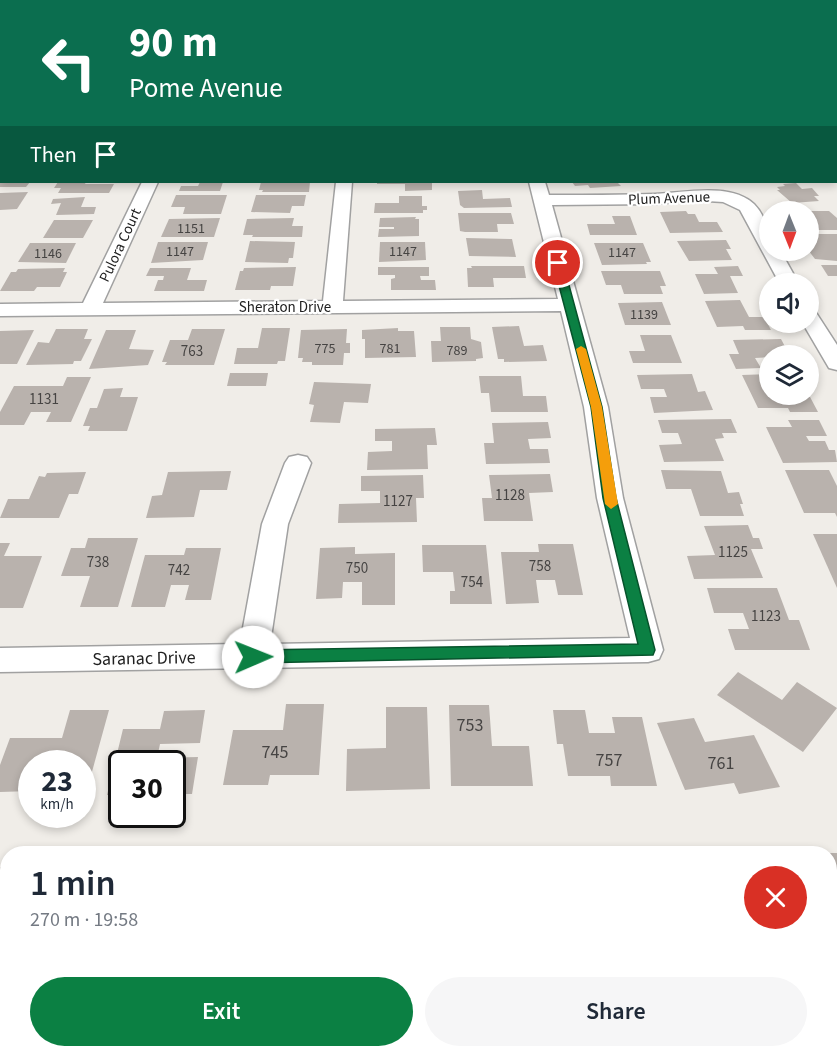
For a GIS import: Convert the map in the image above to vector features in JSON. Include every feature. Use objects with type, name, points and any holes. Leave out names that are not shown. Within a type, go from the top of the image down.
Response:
[{"type":"street","name":"Pulora Court","points":[[90,309],[150,183]]},
{"type":"street","points":[[332,307],[344,183]]},
{"type":"street","points":[[539,191],[569,305]]},
{"type":"street","name":"Plum Avenue","points":[[539,191],[617,200],[691,195],[726,197],[747,207],[759,229]]},
{"type":"street","name":"Sheraton Drive","points":[[0,310],[569,305]]},
{"type":"street","name":"Saranac Drive","points":[[0,660],[648,650],[610,498],[597,407],[569,305]]},
{"type":"street","points":[[819,333],[837,363]]},
{"type":"street","points":[[253,657],[275,524],[298,463]]},
{"type":"building","points":[[0,183],[29,183],[26,187],[0,187]]},
{"type":"building","points":[[57,183],[114,184],[109,193],[58,193],[61,188],[54,188]]},
{"type":"building","points":[[200,183],[223,183],[220,191],[179,191],[181,186],[198,186]]},
{"type":"building","points":[[261,183],[310,183],[309,192],[262,192],[263,190],[259,190]]},
{"type":"building","points":[[432,183],[432,190],[405,191],[405,184],[377,184]]},
{"type":"building","points":[[573,183],[618,183],[621,186],[590,188],[588,185],[575,186]]},
{"type":"building","points":[[796,183],[802,189],[812,188],[819,196],[814,196],[819,201],[790,201],[777,190],[780,190],[777,187],[785,186],[783,184]]},
{"type":"building","points":[[482,190],[483,199],[510,198],[512,207],[464,208],[460,205],[458,191]]},
{"type":"building","points":[[28,192],[17,209],[0,210],[0,193]]},
{"type":"building","points":[[176,195],[227,195],[221,214],[183,214],[185,207],[171,207]]},
{"type":"building","points":[[256,195],[306,195],[304,206],[292,206],[290,213],[251,212]]},
{"type":"building","points":[[399,196],[422,196],[422,206],[427,206],[427,210],[423,210],[423,213],[374,213],[375,203],[399,203]]},
{"type":"building","points":[[85,197],[81,207],[96,207],[94,214],[56,215],[61,203],[51,204],[53,199]]},
{"type":"building","points":[[686,211],[688,214],[695,214],[699,222],[717,222],[723,232],[670,233],[660,212]]},
{"type":"building","points":[[819,211],[829,211],[837,218],[837,230],[819,230]]},
{"type":"building","points":[[458,213],[511,213],[514,224],[497,224],[498,232],[465,232],[460,231]]},
{"type":"building","points":[[612,216],[630,216],[637,235],[590,235],[587,224],[615,224]]},
{"type":"building","points":[[416,217],[415,219],[419,219],[419,236],[378,237],[379,229],[394,229],[394,227],[379,227],[380,218]]},
{"type":"building","points":[[220,218],[214,237],[161,237],[169,219]]},
{"type":"building","points":[[294,218],[292,226],[303,226],[302,237],[243,235],[247,219]]},
{"type":"building","points":[[54,220],[93,220],[83,238],[43,238]]},
{"type":"building","points":[[819,234],[837,234],[837,261],[819,259]]},
{"type":"building","points":[[466,238],[512,239],[516,257],[469,256]]},
{"type":"building","points":[[726,240],[731,249],[726,249],[732,260],[689,261],[677,241]]},
{"type":"building","points":[[250,241],[295,242],[293,258],[289,258],[288,263],[245,262]]},
{"type":"building","points":[[158,242],[208,242],[203,260],[151,263]]},
{"type":"building","points":[[380,242],[425,242],[426,260],[379,262]]},
{"type":"building","points":[[30,243],[76,243],[66,263],[18,262]]},
{"type":"building","points":[[594,243],[643,243],[651,262],[602,265]]},
{"type":"building","points":[[821,265],[837,265],[837,276],[828,276]]},
{"type":"building","points":[[471,266],[524,266],[526,278],[493,278],[494,287],[468,287],[467,268],[472,268]]},
{"type":"building","points":[[738,266],[743,276],[730,276],[738,293],[704,294],[695,274],[718,274],[714,267]]},
{"type":"building","points":[[296,267],[293,286],[271,286],[270,290],[235,290],[240,271],[244,268]]},
{"type":"building","points":[[378,267],[429,267],[429,276],[420,276],[421,280],[435,280],[436,290],[391,290],[391,279],[395,278],[395,275],[378,275]]},
{"type":"building","points":[[65,268],[63,272],[67,272],[60,287],[37,287],[34,291],[0,291],[11,272],[16,272],[18,269]]},
{"type":"building","points":[[150,268],[191,268],[187,280],[207,280],[204,291],[154,291],[158,280],[163,280],[164,276],[146,276]]},
{"type":"building","points":[[601,271],[660,271],[666,286],[660,286],[663,294],[624,294],[621,285],[606,285]]},
{"type":"building","points":[[740,300],[749,317],[759,317],[759,330],[745,330],[743,326],[717,327],[705,301]]},
{"type":"building","points":[[662,302],[671,325],[625,325],[618,303]]},
{"type":"building","points":[[519,326],[524,346],[543,345],[547,361],[504,362],[504,359],[498,359],[492,327]]},
{"type":"building","points":[[440,327],[470,327],[471,339],[481,342],[483,358],[476,359],[476,361],[432,362],[431,341],[441,341]]},
{"type":"building","points":[[262,328],[290,328],[285,361],[278,361],[277,364],[234,364],[237,348],[258,348]]},
{"type":"building","points":[[398,328],[398,331],[414,331],[416,357],[365,358],[365,339],[362,339],[362,330]]},
{"type":"building","points":[[56,329],[88,329],[84,339],[92,339],[81,361],[74,361],[73,364],[26,365],[38,342],[49,343]]},
{"type":"building","points":[[192,329],[225,329],[214,365],[165,365],[167,362],[162,362],[170,340],[188,340]]},
{"type":"building","points":[[347,329],[346,343],[350,343],[350,353],[344,353],[343,365],[312,365],[312,362],[302,362],[303,358],[298,358],[301,330]]},
{"type":"building","points":[[34,330],[17,364],[0,364],[0,331]]},
{"type":"building","points":[[106,330],[136,330],[129,349],[154,350],[148,365],[89,369]]},
{"type":"building","points":[[640,335],[671,335],[682,363],[633,363],[629,351],[645,351]]},
{"type":"building","points":[[781,339],[784,345],[759,345],[759,358],[755,358],[759,368],[736,369],[729,354],[739,354],[733,340]]},
{"type":"building","points":[[230,373],[268,373],[266,386],[227,386]]},
{"type":"building","points":[[692,374],[698,392],[705,391],[713,410],[654,413],[650,397],[667,397],[664,389],[641,389],[637,375]]},
{"type":"building","points":[[759,374],[759,405],[814,405],[818,412],[790,412],[788,408],[758,408],[742,375]]},
{"type":"building","points":[[479,376],[521,376],[523,396],[546,396],[548,412],[491,412],[489,393],[481,393]]},
{"type":"building","points":[[67,377],[91,377],[71,422],[46,422],[51,412],[31,412],[24,425],[0,425],[0,412],[14,386],[63,386]]},
{"type":"building","points":[[314,382],[371,384],[368,403],[344,402],[340,423],[310,422],[314,405],[309,404]]},
{"type":"building","points":[[123,388],[120,397],[138,397],[127,431],[88,431],[90,426],[83,426],[90,408],[97,408],[104,389]]},
{"type":"building","points":[[731,419],[737,433],[722,433],[724,438],[715,439],[724,461],[664,462],[659,445],[682,444],[678,433],[662,433],[658,420]]},
{"type":"building","points":[[788,420],[819,420],[827,436],[806,436],[809,441],[825,441],[829,450],[835,450],[837,462],[783,463],[766,427],[792,427]]},
{"type":"building","points":[[548,422],[551,438],[528,439],[530,449],[548,449],[550,463],[486,464],[484,443],[494,443],[492,423]]},
{"type":"building","points":[[435,428],[437,445],[427,445],[428,469],[367,470],[368,452],[392,451],[392,441],[375,441],[375,429]]},
{"type":"building","points":[[661,470],[721,471],[728,493],[739,492],[744,516],[700,516],[691,489],[666,489]]},
{"type":"building","points":[[785,470],[829,470],[837,486],[837,517],[835,513],[804,513]]},
{"type":"building","points":[[231,471],[227,490],[200,490],[194,517],[146,518],[152,496],[162,495],[168,472]]},
{"type":"building","points":[[86,472],[78,494],[69,494],[59,518],[0,518],[8,499],[29,499],[39,476],[45,477],[47,473]]},
{"type":"building","points":[[550,474],[553,492],[529,493],[533,521],[484,521],[482,498],[492,498],[489,475]]},
{"type":"building","points":[[423,475],[424,498],[416,498],[417,522],[338,523],[339,504],[380,503],[380,491],[361,491],[361,476]]},
{"type":"building","points":[[748,525],[753,538],[759,538],[763,549],[751,549],[763,578],[694,579],[687,556],[715,555],[704,526]]},
{"type":"building","points":[[813,534],[837,534],[837,588]]},
{"type":"building","points":[[88,538],[138,538],[118,607],[80,607],[90,576],[61,576],[71,548],[85,548]]},
{"type":"building","points":[[0,543],[10,543],[4,556],[42,556],[23,608],[0,608]]},
{"type":"building","points":[[538,544],[573,544],[583,595],[558,595],[555,580],[536,580],[539,603],[506,604],[501,552],[539,552]]},
{"type":"building","points":[[422,545],[486,545],[492,604],[450,604],[450,591],[455,591],[453,572],[423,572]]},
{"type":"building","points":[[355,547],[355,554],[395,553],[395,605],[362,605],[362,582],[343,582],[342,598],[316,599],[320,548]]},
{"type":"building","points":[[186,548],[221,548],[211,600],[185,600],[189,585],[171,585],[165,607],[131,607],[145,555],[184,555]]},
{"type":"building","points":[[707,588],[777,588],[789,620],[799,620],[810,650],[735,650],[728,629],[749,629],[743,613],[714,613]]},
{"type":"building","points":[[738,672],[782,700],[797,682],[837,708],[803,752],[717,695]]},
{"type":"building","points":[[286,704],[324,704],[319,775],[270,775],[268,785],[223,785],[233,730],[283,730]]},
{"type":"building","points":[[449,705],[489,705],[492,746],[529,746],[533,786],[451,786]]},
{"type":"building","points":[[386,707],[427,707],[430,789],[346,791],[347,749],[386,748]]},
{"type":"building","points":[[70,710],[109,710],[96,757],[96,750],[18,750],[18,791],[0,792],[0,765],[10,738],[62,738]]},
{"type":"building","points":[[205,710],[200,743],[160,744],[159,750],[118,750],[123,729],[160,729],[164,711]]},
{"type":"building","points":[[553,710],[585,710],[589,733],[615,733],[612,717],[642,717],[657,786],[611,786],[610,776],[568,776],[563,744],[557,744]]},
{"type":"building","points":[[694,718],[705,742],[754,735],[780,787],[739,794],[734,783],[685,790],[657,723]]},
{"type":"building","points":[[186,757],[198,757],[192,794],[186,794]]},
{"type":"slow traffic","points":[[581,349],[597,407],[611,504]]},
{"type":"route","points":[[253,657],[648,650],[610,498],[597,407],[558,263]]}]
